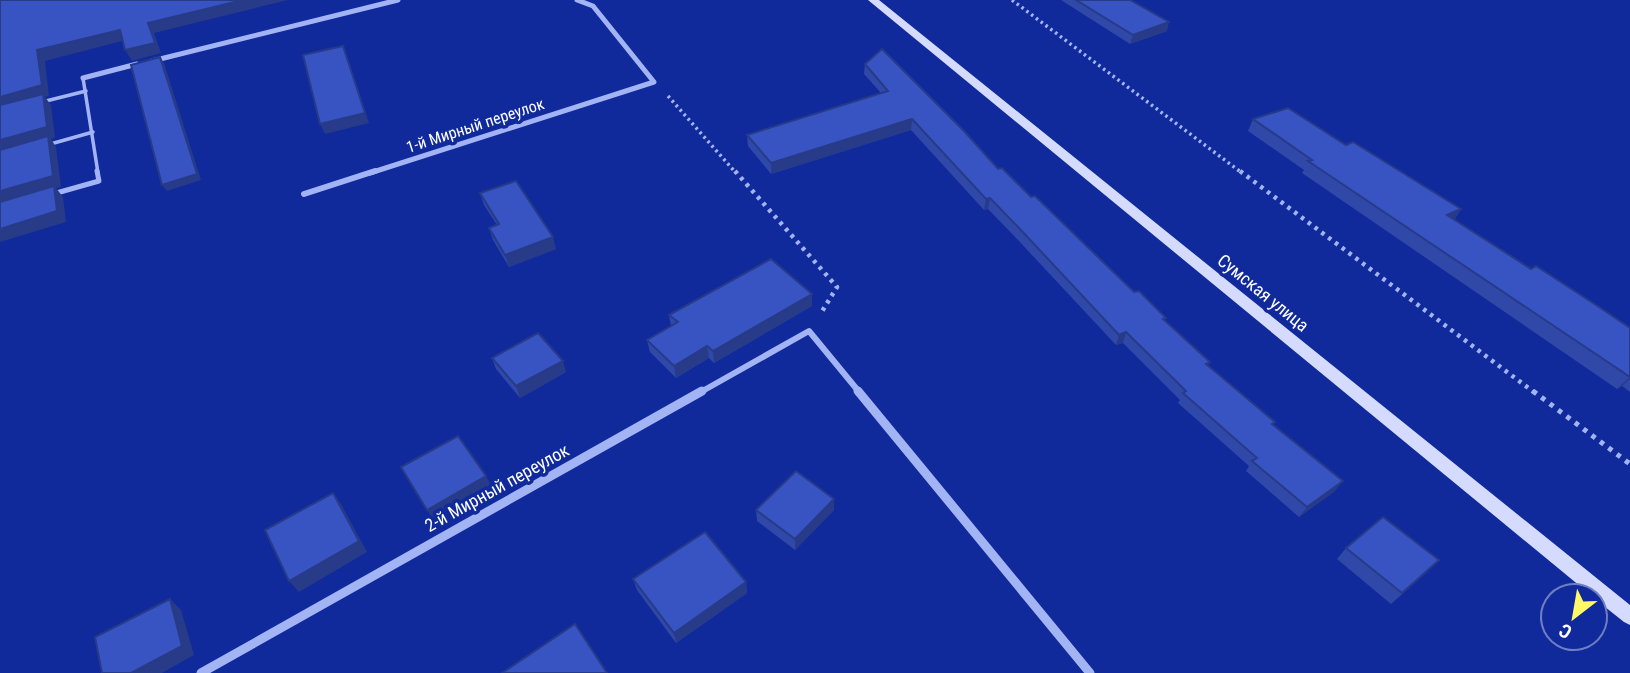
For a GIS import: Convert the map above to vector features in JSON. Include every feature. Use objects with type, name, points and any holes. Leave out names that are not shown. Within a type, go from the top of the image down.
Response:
[{"type":"main road","name":"Сумская улица","points":[[873,0],[1630,616]]},
{"type":"street","points":[[83,78],[398,0]]},
{"type":"street","points":[[577,0],[593,6],[654,82]]},
{"type":"street","name":"1-й Мирный переулок","points":[[304,194],[654,82]]},
{"type":"street","points":[[809,331],[1090,673]]},
{"type":"street","name":"2-й Мирный переулок","points":[[201,673],[809,331]]},
{"type":"lane","points":[[49,195],[99,181],[83,78]]},
{"type":"lane","points":[[37,104],[86,91]]},
{"type":"lane","points":[[40,147],[93,132]]},
{"type":"path","points":[[1012,0],[1630,464]]},
{"type":"path","points":[[654,82],[837,287],[809,331]]},
{"type":"building","points":[[0,0],[243,0],[148,23],[155,43],[125,50],[120,30],[37,50],[42,85],[0,97]]},
{"type":"building","points":[[1076,0],[1130,0],[1169,22],[1133,35]]},
{"type":"building","points":[[343,46],[365,113],[320,124],[303,55]]},
{"type":"building","points":[[882,49],[998,169],[1002,168],[1031,197],[1035,196],[1134,292],[1139,291],[1166,318],[1163,319],[1210,362],[1206,364],[1275,422],[1272,424],[1343,481],[1307,507],[1252,461],[1257,458],[1183,393],[1186,391],[1126,332],[1119,335],[912,119],[771,163],[747,135],[888,91],[865,64]]},
{"type":"building","points":[[160,57],[197,174],[162,185],[131,65]]},
{"type":"building","points":[[43,94],[47,127],[0,140],[0,105]]},
{"type":"building","points":[[1288,108],[1346,145],[1353,142],[1461,209],[1447,215],[1531,269],[1536,266],[1630,328],[1630,377],[1308,161],[1312,160],[1253,119]]},
{"type":"building","points":[[48,136],[53,176],[0,191],[0,150]]},
{"type":"building","points":[[516,181],[553,237],[505,255],[489,228],[499,224],[480,193]]},
{"type":"building","points":[[54,186],[57,211],[0,229],[0,202]]},
{"type":"building","points":[[771,259],[812,294],[713,351],[707,346],[674,366],[647,340],[678,322],[669,315]]},
{"type":"building","points":[[538,333],[563,361],[516,386],[492,358]]},
{"type":"building","points":[[458,436],[486,476],[427,510],[401,467]]},
{"type":"building","points":[[796,471],[834,499],[795,539],[756,510]]},
{"type":"building","points":[[333,493],[359,541],[289,581],[265,530]]},
{"type":"building","points":[[1383,517],[1439,560],[1402,593],[1346,548]]},
{"type":"building","points":[[705,532],[746,582],[674,633],[633,579]]},
{"type":"building","points":[[170,599],[182,646],[131,673],[102,673],[95,637]]},
{"type":"building","points":[[575,624],[607,673],[502,673]]}]
